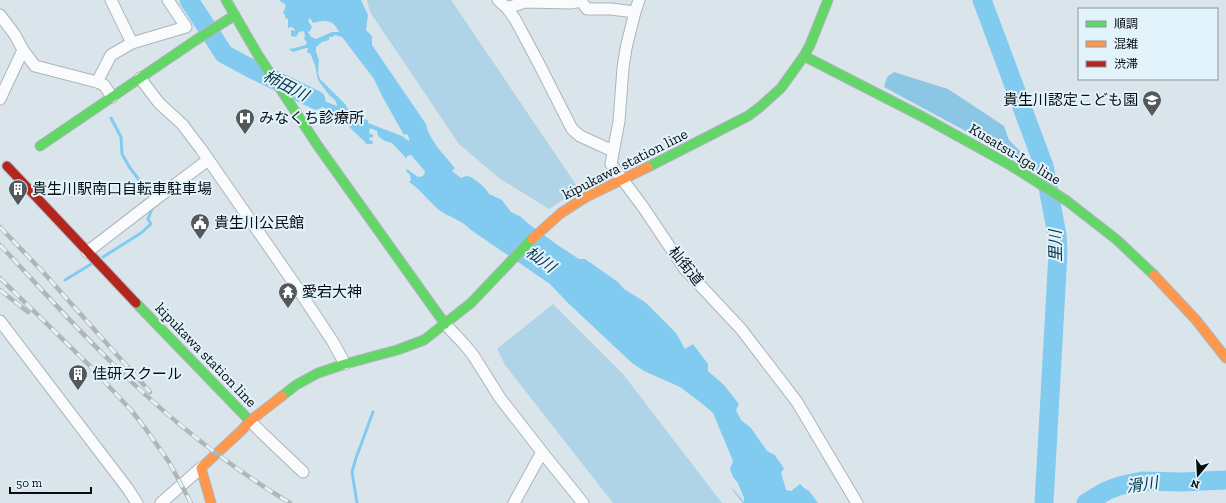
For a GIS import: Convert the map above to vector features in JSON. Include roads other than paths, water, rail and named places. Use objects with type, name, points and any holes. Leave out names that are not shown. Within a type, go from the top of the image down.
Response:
[{"type":"main road","points":[[226,0],[258,55],[318,146],[445,324]]},
{"type":"main road","points":[[804,56],[828,0]]},
{"type":"main road","points":[[40,146],[234,15]]},
{"type":"main road","name":"kipukawa station line","points":[[7,166],[87,252],[250,421],[296,385],[318,373],[398,350],[424,340],[455,316],[483,291],[546,226],[561,213],[586,197],[748,116],[781,88],[804,56]]},
{"type":"main road","name":"Kusatsu-Iga line","points":[[804,56],[923,117],[1010,165],[1067,201],[1117,240],[1155,276],[1196,320],[1226,358]]},
{"type":"main road","points":[[211,503],[201,468],[250,421]]},
{"type":"street","points":[[111,0],[132,43]]},
{"type":"street","points":[[98,82],[111,55],[132,43],[186,27],[168,0]]},
{"type":"street","points":[[498,0],[507,8],[515,19],[572,129],[580,136],[614,151]]},
{"type":"street","points":[[507,8],[525,2],[571,3],[581,0],[588,9],[610,9],[635,12]]},
{"type":"street","name":"杣街道","points":[[639,0],[624,62],[619,121],[611,164],[643,207],[684,268],[741,329],[793,396],[857,503]]},
{"type":"street","points":[[0,15],[35,66],[98,82],[104,85],[112,96]]},
{"type":"street","points":[[0,99],[23,50]]},
{"type":"street","points":[[140,78],[159,103],[182,124],[201,149],[292,280],[333,342],[345,364]]},
{"type":"street","points":[[87,252],[208,160]]},
{"type":"street","points":[[0,321],[137,503]]},
{"type":"street","points":[[445,324],[473,355],[500,398],[580,501]]},
{"type":"street","points":[[250,421],[303,472]]},
{"type":"street","points":[[514,503],[542,452]]},
{"type":"street","points":[[161,503],[201,468]]},
{"type":"water","name":"杣川","points":[[279,0],[361,0],[368,15],[366,30],[372,36],[372,45],[426,124],[430,136],[434,142],[455,168],[452,171],[461,178],[467,176],[476,180],[486,189],[489,194],[502,200],[511,212],[521,217],[559,246],[579,259],[585,259],[618,282],[624,289],[645,302],[676,333],[685,349],[693,344],[708,364],[708,371],[724,385],[739,404],[736,410],[741,420],[751,428],[767,451],[775,455],[784,469],[781,472],[786,490],[791,491],[800,484],[809,491],[818,503],[743,503],[731,488],[744,502],[744,498],[738,483],[733,477],[730,469],[733,461],[713,413],[680,387],[644,371],[632,363],[550,284],[464,224],[438,209],[409,182],[411,180],[410,175],[406,171],[407,169],[418,177],[423,176],[425,173],[411,155],[407,156],[407,159],[392,143],[385,141],[378,136],[377,131],[370,128],[369,133],[373,135],[373,138],[370,137],[369,140],[373,141],[372,144],[367,144],[339,117],[332,114],[319,104],[298,94],[292,87],[337,106],[335,100],[329,95],[318,80],[315,65],[310,53],[307,53],[308,48],[293,52],[290,50],[290,47],[291,49],[306,45],[307,42],[304,39],[304,31],[299,32],[296,37],[291,36],[291,30],[295,30],[292,27],[288,28],[288,19],[285,18],[283,13],[286,5]],"holes":[[[310,18],[313,23],[321,21],[331,23],[339,32],[332,32],[316,39],[311,37],[308,32],[312,27],[308,21]],[[335,35],[342,37],[374,79],[404,135],[407,134],[409,141],[402,136],[368,123],[368,120],[362,119],[355,111],[348,109],[345,104],[320,79],[318,73],[319,60],[316,47],[322,42],[329,40],[329,37]]]},
{"type":"waterway","name":"柿田川","points":[[189,0],[224,54],[316,100]]},
{"type":"waterway","name":"里川","points":[[982,0],[1044,166],[1057,235],[1058,253],[1044,503]]},
{"type":"waterway","name":"柿田川","points":[[213,50],[219,47]]},
{"type":"waterway","points":[[111,118],[121,137],[122,154],[130,168],[146,189]]},
{"type":"waterway","points":[[103,257],[141,233],[151,224],[148,219],[152,209]]},
{"type":"waterway","points":[[65,280],[93,263]]},
{"type":"waterway","points":[[357,503],[352,472],[373,412]]},
{"type":"waterway","name":"滑川","points":[[1086,503],[1106,491],[1119,486],[1142,481],[1183,482],[1226,480]]},
{"type":"railway","points":[[0,227],[43,272],[150,392]]},
{"type":"railway","points":[[0,245],[95,346],[150,399],[218,455],[290,503]]},
{"type":"railway","points":[[0,278],[89,365],[131,410],[169,462],[191,503]]},
{"type":"railway","points":[[0,290],[28,312]]},
{"type":"place","name":"貴生川認定こども園","points":[[1152,117]]},
{"type":"place","name":"みなくち診療所","points":[[245,135]]},
{"type":"place","name":"貴生川駅南口自転車駐車場","points":[[18,206]]},
{"type":"place","name":"貴生川公民館","points":[[200,240]]},
{"type":"place","name":"愛宕大神","points":[[288,309]]},
{"type":"place","name":"佳研スクール","points":[[78,391]]}]
